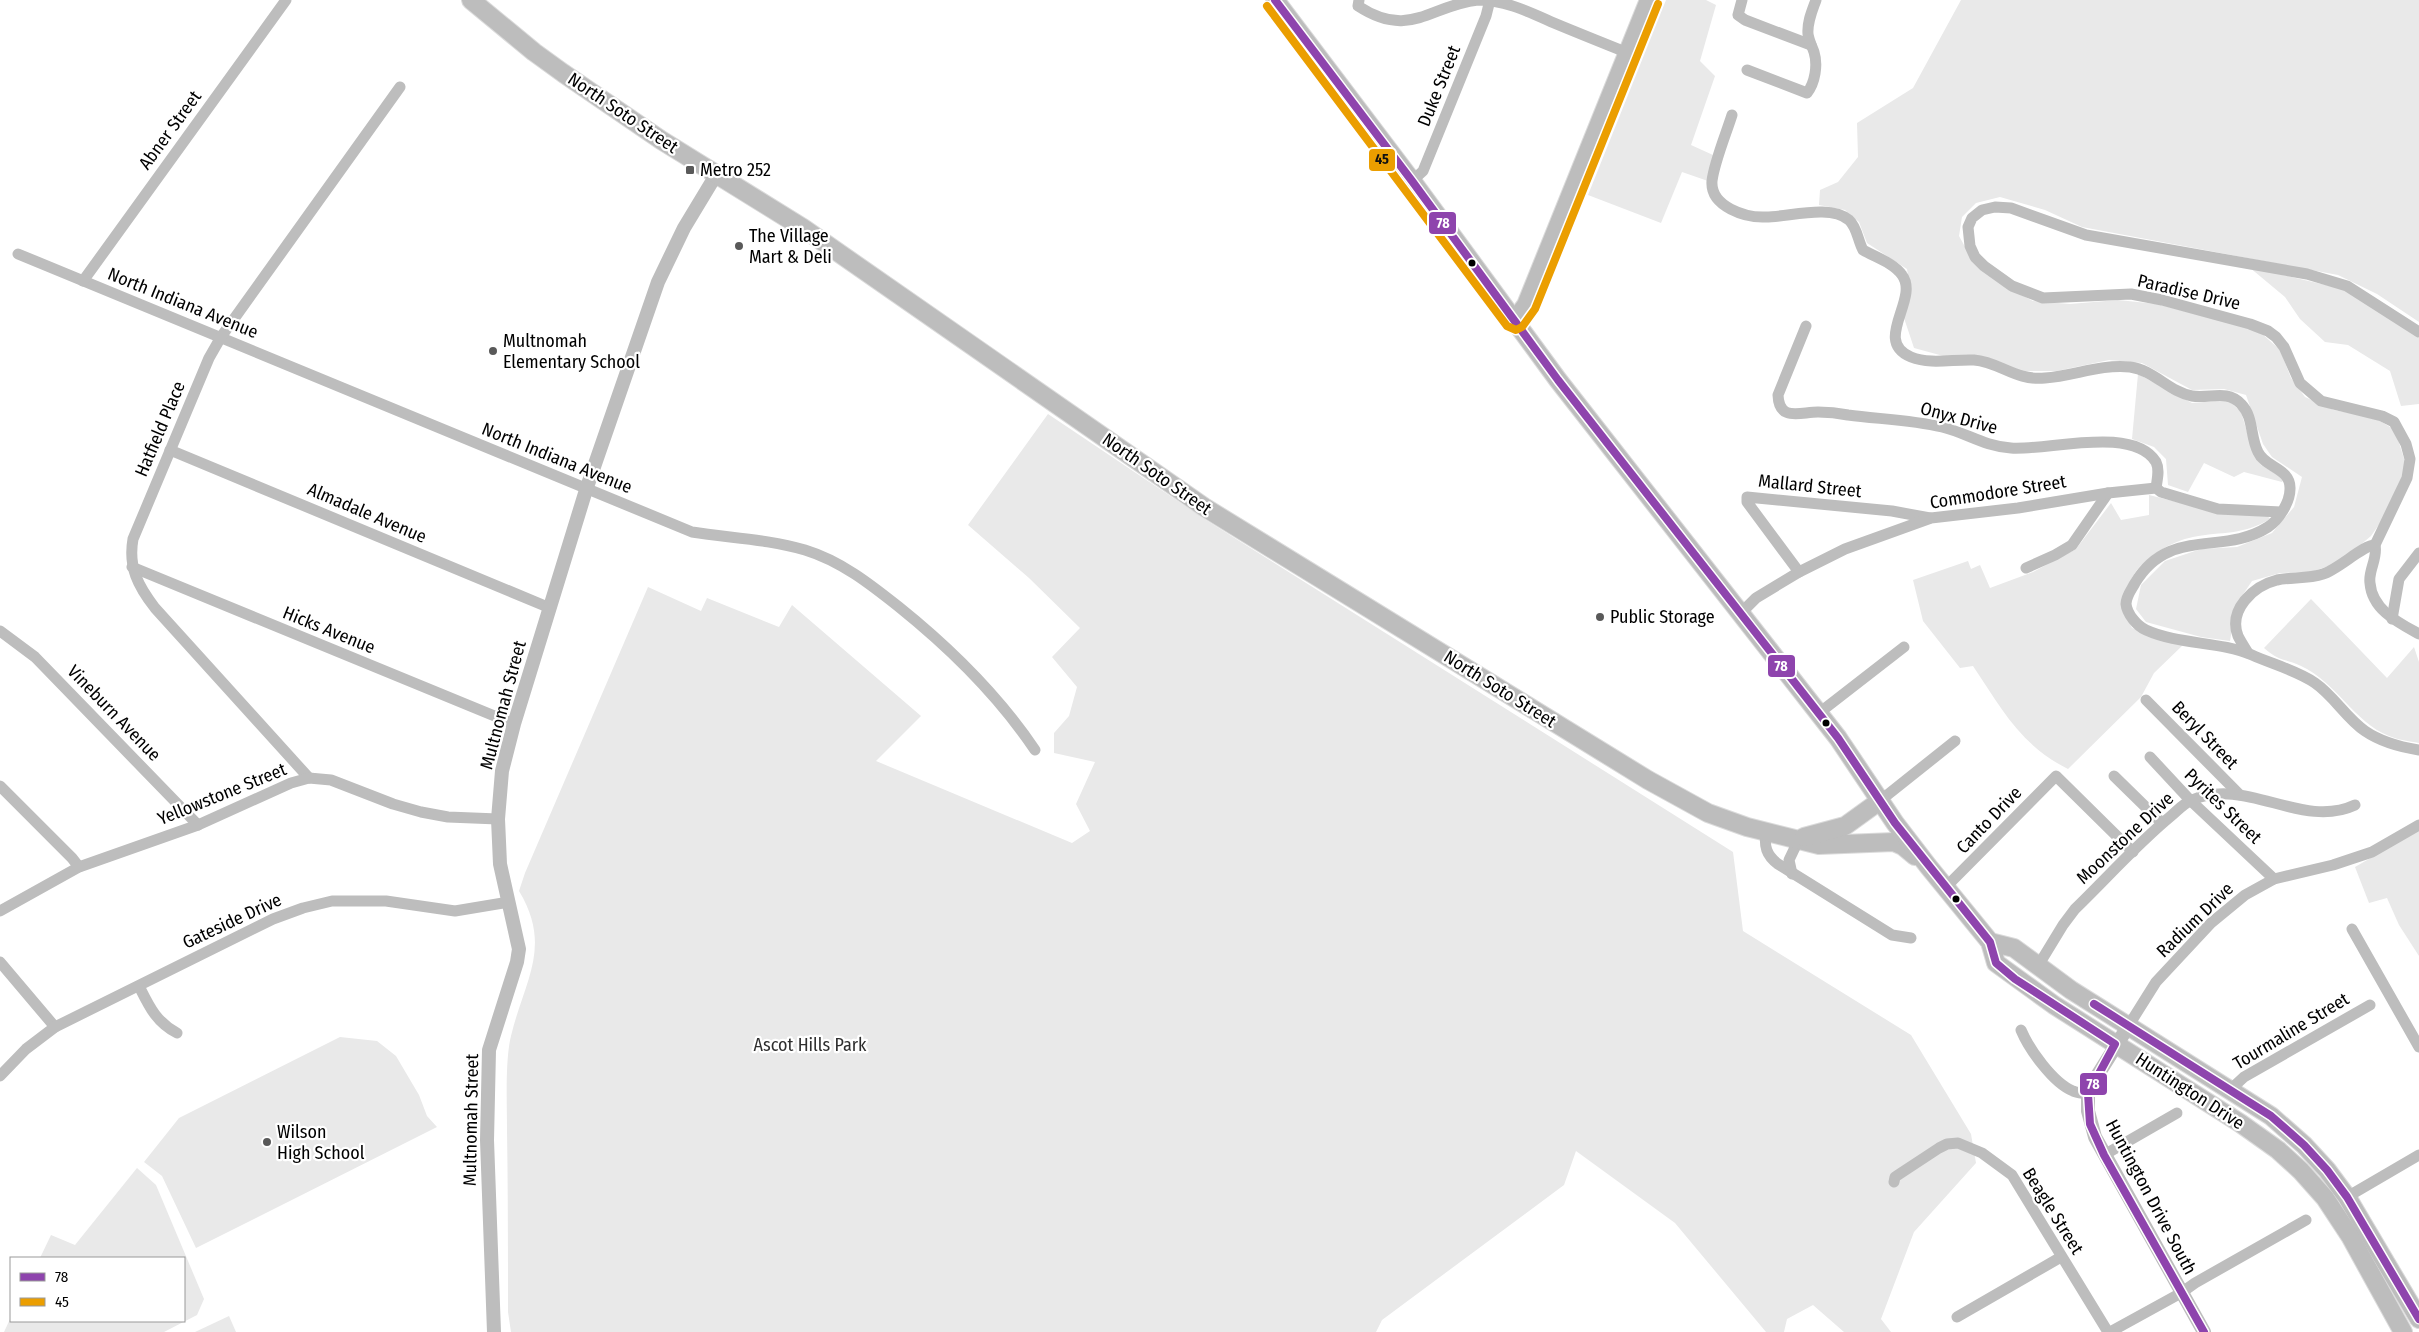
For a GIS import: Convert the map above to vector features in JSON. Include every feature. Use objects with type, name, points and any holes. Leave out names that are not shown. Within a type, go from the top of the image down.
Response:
[{"type":"main road","name":"North Soto Street","points":[[471,0],[534,52],[563,73],[716,175],[804,228],[1204,507],[1679,798],[1708,813],[1766,832],[1799,839],[1845,826],[1881,800]]},
{"type":"main road","points":[[1275,0],[1412,181],[1558,380],[1819,713],[1928,866],[1990,942]]},
{"type":"main road","points":[[1515,320],[1526,305],[1649,0]]},
{"type":"main road","points":[[1799,839],[1820,845],[1894,842],[1903,846],[1928,866]]},
{"type":"main road","name":"Huntington Drive","points":[[2403,1332],[2350,1236],[2325,1198],[2302,1171],[2278,1150],[2240,1123],[2015,979],[1996,963],[1990,942],[2014,948],[2071,990],[2270,1116],[2304,1144],[2347,1197],[2419,1319]]},
{"type":"street","name":"Abner Street","points":[[84,281],[286,0]]},
{"type":"street","points":[[1358,3],[1383,18],[1405,21],[1476,0],[1490,0],[1515,6],[1628,53]]},
{"type":"street","name":"Duke Street","points":[[1412,181],[1423,171],[1486,16],[1490,0]]},
{"type":"street","points":[[1742,0],[1738,15],[1746,20],[1811,45]]},
{"type":"street","points":[[1747,70],[1807,93],[1811,88],[1815,69],[1815,54],[1811,45],[1808,22],[1816,0]]},
{"type":"street","name":"Hatfield Place","points":[[309,778],[155,608],[137,581],[130,555],[133,540],[170,450],[209,358],[221,337],[400,87]]},
{"type":"street","points":[[1732,115],[1712,182],[1714,196],[1724,205],[1753,216],[1765,217],[1812,212],[1837,213],[1849,220],[1855,228],[1863,250],[1894,267],[1903,275],[1906,284],[1905,297],[1895,333],[1896,343],[1901,351],[1920,360],[1985,362],[2015,376],[2030,379],[2047,378],[2105,367],[2128,366],[2139,368],[2191,396],[2219,394],[2229,396],[2240,402],[2247,411],[2257,451],[2263,460],[2286,475],[2290,483],[2288,501],[2271,526],[2258,533],[2228,541],[2190,544],[2163,555],[2148,565],[2128,596],[2126,606],[2129,614],[2144,629],[2248,653],[2311,680],[2321,687],[2363,730],[2380,739],[2419,750]]},
{"type":"street","name":"Multnomah Street","points":[[494,1332],[487,1092],[489,1050],[517,962],[519,949],[500,864],[498,819],[502,771],[514,724],[586,490],[658,282],[684,228],[716,175]]},
{"type":"street","name":"Paradise Drive","points":[[2419,332],[2347,286],[2307,274],[2086,235],[2011,208],[1995,206],[1982,210],[1972,218],[1968,226],[1970,246],[1975,257],[1984,266],[2012,286],[2043,298],[2131,294],[2162,300],[2250,324],[2268,331],[2276,337],[2284,346],[2300,383],[2321,401],[2382,416],[2394,422],[2406,444],[2410,460],[2407,478],[2375,545],[2377,554],[2370,583],[2380,607],[2392,619],[2419,634]]},
{"type":"street","name":"North Indiana Avenue","points":[[18,254],[586,490],[692,532],[774,543],[806,550],[841,565],[873,586],[939,639],[985,687],[1022,731],[1035,750]]},
{"type":"street","name":"Onyx Drive","points":[[1806,326],[1778,395],[1778,403],[1782,410],[1788,413],[1826,412],[1923,424],[1943,428],[1992,446],[2010,448],[2103,441],[2119,442],[2148,454],[2156,463],[2158,473],[2156,488]]},
{"type":"street","name":"Almadale Avenue","points":[[170,450],[550,608]]},
{"type":"street","name":"Commodore Street","points":[[1740,614],[1756,598],[1800,572],[1845,549],[1931,518],[2018,508],[2108,492],[2156,488],[2161,492],[2218,508],[2281,512]]},
{"type":"street","points":[[2026,568],[2055,555],[2072,544],[2108,492]]},
{"type":"street","name":"Mallard Street","points":[[1800,572],[1747,502],[1747,498],[1892,511],[1931,518]]},
{"type":"street","points":[[2248,653],[2238,636],[2236,623],[2238,611],[2253,592],[2264,584],[2277,580],[2322,574],[2340,567],[2368,545],[2375,545]]},
{"type":"street","points":[[2392,619],[2399,579],[2419,553]]},
{"type":"street","name":"Hicks Avenue","points":[[132,567],[514,724]]},
{"type":"street","name":"Vineburn Avenue","points":[[0,631],[35,656],[198,825]]},
{"type":"street","points":[[1819,713],[1904,647]]},
{"type":"street","name":"Beryl Street","points":[[2146,700],[2240,795]]},
{"type":"street","points":[[1881,800],[1955,742]]},
{"type":"street","name":"Pyrites Street","points":[[2150,757],[2190,800],[2274,879]]},
{"type":"street","name":"Canto Drive","points":[[1945,888],[2056,776],[2133,852]]},
{"type":"street","points":[[2114,776],[2162,823]]},
{"type":"street","name":"Yellowstone Street","points":[[0,911],[79,867],[198,825],[291,783],[309,778],[331,780],[393,804],[421,812],[448,817],[498,819]]},
{"type":"street","points":[[0,786],[60,845],[79,867]]},
{"type":"street","name":"Moonstone Drive","points":[[2038,966],[2075,909],[2162,823],[2190,800],[2215,793],[2240,795],[2313,812],[2333,812],[2355,805]]},
{"type":"street","name":"Radium Drive","points":[[2129,1025],[2156,982],[2211,923],[2244,895],[2274,879],[2333,866],[2372,852],[2419,825]]},
{"type":"street","points":[[1766,832],[1764,844],[1772,860],[1892,935],[1911,938]]},
{"type":"street","points":[[1792,874],[1789,860],[1799,839]]},
{"type":"street","name":"Gateside Drive","points":[[0,1076],[26,1049],[55,1027],[273,919],[303,908],[332,901],[362,900],[455,911],[510,902]]},
{"type":"street","points":[[2352,929],[2419,1047]]},
{"type":"street","points":[[0,962],[55,1027]]},
{"type":"street","points":[[139,986],[155,1017],[164,1026],[177,1033]]},
{"type":"street","name":"Tourmaline Street","points":[[2230,1090],[2244,1077],[2370,1005]]},
{"type":"street","points":[[2021,1030],[2028,1045],[2056,1078],[2073,1091],[2088,1094],[2115,1044],[2129,1025]]},
{"type":"street","name":"Huntington Drive South","points":[[2088,1094],[2090,1124],[2104,1156],[2204,1332]]},
{"type":"street","points":[[2104,1156],[2177,1113]]},
{"type":"street","name":"Beagle Street","points":[[1894,1182],[1895,1177],[1901,1172],[1947,1144],[1958,1143],[1969,1147],[2012,1175],[2109,1332]]},
{"type":"street","points":[[2347,1197],[2419,1155]]},
{"type":"street","points":[[2109,1332],[2181,1293],[2195,1283],[2306,1220]]},
{"type":"street","points":[[1957,1317],[2061,1257]]},
{"type":"green space","points":[[1666,0],[1706,0],[1716,5],[1700,61],[1715,76],[1691,145],[1713,155],[1708,181],[1682,172],[1661,223],[1588,195]]},
{"type":"green space","points":[[1961,0],[2419,0],[2419,322],[2377,294],[2338,275],[2082,227],[2045,210],[2000,197],[1976,203],[1962,217],[1959,236],[1974,263],[2002,285],[2033,301],[2070,304],[2118,300],[2157,304],[2259,331],[2280,350],[2291,378],[2305,397],[2334,410],[2375,418],[2395,430],[2406,465],[2394,503],[2371,536],[2340,562],[2311,572],[2280,573],[2252,581],[2236,605],[2230,641],[2201,637],[2146,622],[2136,609],[2141,585],[2165,561],[2201,549],[2237,547],[2272,533],[2294,507],[2302,477],[2272,457],[2263,444],[2246,395],[2224,389],[2192,390],[2142,363],[2109,360],[2057,371],[2020,371],[1947,357],[1914,348],[1904,318],[1911,294],[1907,269],[1867,243],[1859,222],[1845,210],[1819,205],[1820,190],[1838,182],[1858,157],[1857,123],[1913,88]]},
{"type":"green space","points":[[2249,267],[2343,289],[2390,316],[2419,338],[2419,404],[2401,406],[2390,371],[2348,345],[2325,342],[2300,319],[2285,297]]},
{"type":"green space","points":[[2138,374],[2192,403],[2228,400],[2241,412],[2254,455],[2261,465],[2284,479],[2282,482],[2244,472],[2234,477],[2204,463],[2188,492],[2168,485],[2166,459],[2154,447],[2132,439]]},
{"type":"green space","name":"Ascot Hills Park","points":[[1048,414],[1206,520],[1733,852],[1743,931],[1911,1035],[1971,1134],[1976,1163],[1914,1232],[1881,1319],[1891,1332],[1844,1332],[1813,1305],[1787,1319],[1784,1332],[1766,1332],[1675,1223],[1576,1151],[1564,1185],[1382,1320],[1376,1332],[511,1332],[508,1312],[508,1057],[516,1016],[533,964],[535,947],[534,930],[529,911],[519,891],[525,873],[648,587],[701,611],[707,598],[779,627],[792,605],[921,716],[876,761],[1072,843],[1090,831],[1076,804],[1095,762],[1054,753],[1054,733],[1069,716],[1077,687],[1052,657],[1080,628],[1029,578],[968,525]]},
{"type":"green space","points":[[2149,495],[2217,512],[2267,515],[2270,519],[2241,531],[2193,537],[2176,542],[2159,551],[2138,569],[2130,582],[2121,604],[2132,628],[2183,645],[2154,673],[2141,697],[2068,769],[2037,749],[2024,737],[2013,725],[1973,666],[1960,668],[1923,621],[1913,580],[1968,561],[1971,569],[1980,565],[1990,588],[2033,572],[2076,549],[2111,503],[2121,520],[2149,515]]},
{"type":"green space","points":[[2311,599],[2387,678],[2414,647],[2419,662],[2419,743],[2392,737],[2377,730],[2313,673],[2301,666],[2278,658],[2264,648]]},
{"type":"green space","points":[[2419,830],[2419,956],[2399,925],[2387,898],[2369,903],[2355,867]]},
{"type":"green space","points":[[340,1037],[377,1041],[396,1056],[419,1095],[427,1116],[437,1127],[196,1248],[162,1176],[144,1162],[179,1118]]},
{"type":"green space","points":[[137,1168],[156,1185],[204,1299],[197,1315],[185,1321],[185,1257],[40,1257],[51,1235],[75,1245]]},
{"type":"green space","points":[[229,1316],[236,1332],[195,1332]]},
{"type":"green space","points":[[10,1319],[10,1322],[183,1322],[164,1332],[4,1332]]},
{"type":"transit line","name":"78","points":[[1275,0],[1412,181],[1558,380],[1838,738],[1895,823],[1990,942],[1996,963],[2015,979],[2115,1044],[2088,1094],[2090,1124],[2104,1155],[2204,1332]]},
{"type":"transit line","name":"45","points":[[1267,6],[1507,326],[1516,330],[1522,327],[1535,309],[1658,4]]},
{"type":"transit line","name":"78","points":[[2094,1004],[2271,1116],[2304,1145],[2327,1170],[2347,1197],[2419,1319]]},
{"type":"place","name":"Metro 252","points":[[690,170]]},
{"type":"place","name":"The Village Mart & Deli","points":[[739,246]]},
{"type":"place","name":"Multnomah Elementary School","points":[[493,351]]},
{"type":"place","name":"Public Storage","points":[[1600,617]]},
{"type":"place","name":"Wilson High School","points":[[267,1142]]}]
